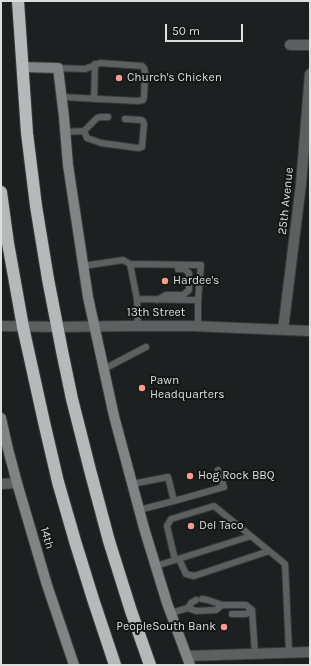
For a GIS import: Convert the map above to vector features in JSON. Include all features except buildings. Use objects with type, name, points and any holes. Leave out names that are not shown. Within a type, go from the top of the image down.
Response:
[{"type":"highway","points":[[18,1],[27,133],[36,206],[57,327],[72,399],[109,541],[150,665]]},
{"type":"highway","points":[[1,192],[8,243],[23,327],[58,482],[93,599],[115,665]]},
{"type":"street","points":[[290,45],[310,45]]},
{"type":"street","points":[[22,67],[58,68],[68,165],[94,327],[114,416],[139,510],[171,613],[189,660],[255,654],[310,652]]},
{"type":"street","name":"25th Avenue","points":[[283,330],[306,184],[310,74]]},
{"type":"street","name":"13th Street","points":[[1,326],[138,326],[310,331]]},
{"type":"street","name":"14th","points":[[1,418],[4,449],[17,483],[47,585],[74,665]]},
{"type":"street","points":[[1,484],[17,483]]},
{"type":"lane","points":[[58,68],[85,69],[100,63],[142,66],[145,72],[143,100],[61,97]]},
{"type":"lane","points":[[94,99],[95,64]]},
{"type":"lane","points":[[65,132],[84,131],[98,117],[108,117]]},
{"type":"lane","points":[[84,131],[87,138],[101,143],[138,148],[142,147],[143,121],[125,119]]},
{"type":"lane","points":[[83,266],[123,260],[130,264],[201,265],[198,300],[198,327]]},
{"type":"lane","points":[[130,264],[136,299],[138,326]]},
{"type":"lane","points":[[156,264],[159,268],[184,269],[189,273],[189,290],[183,294],[166,295],[157,300]]},
{"type":"lane","points":[[136,299],[198,300]]},
{"type":"lane","points":[[104,369],[146,347]]},
{"type":"lane","points":[[139,510],[224,487],[218,470]]},
{"type":"lane","points":[[132,484],[168,477],[174,501]]},
{"type":"lane","points":[[269,551],[194,576],[186,574],[177,559],[166,526],[171,518],[214,506],[285,564],[289,652]]},
{"type":"lane","points":[[156,566],[251,536]]},
{"type":"lane","points":[[188,608],[191,603],[199,600],[208,600],[222,605],[246,605],[252,610],[255,654]]},
{"type":"lane","points":[[216,610],[222,605]]},
{"type":"lane","points":[[171,613],[188,608],[196,611],[216,610],[223,614]]},
{"type":"lane","points":[[232,614],[246,614],[252,610]]},
{"type":"place","name":"Church's Chicken","points":[[119,78]]},
{"type":"place","name":"Hardee's","points":[[165,281]]},
{"type":"place","name":"Pawn Headquarters","points":[[142,388]]},
{"type":"place","name":"Hog Rock BBQ","points":[[190,476]]},
{"type":"place","name":"Del Taco","points":[[191,526]]},
{"type":"place","name":"PeopleSouth Bank","points":[[224,627]]}]
